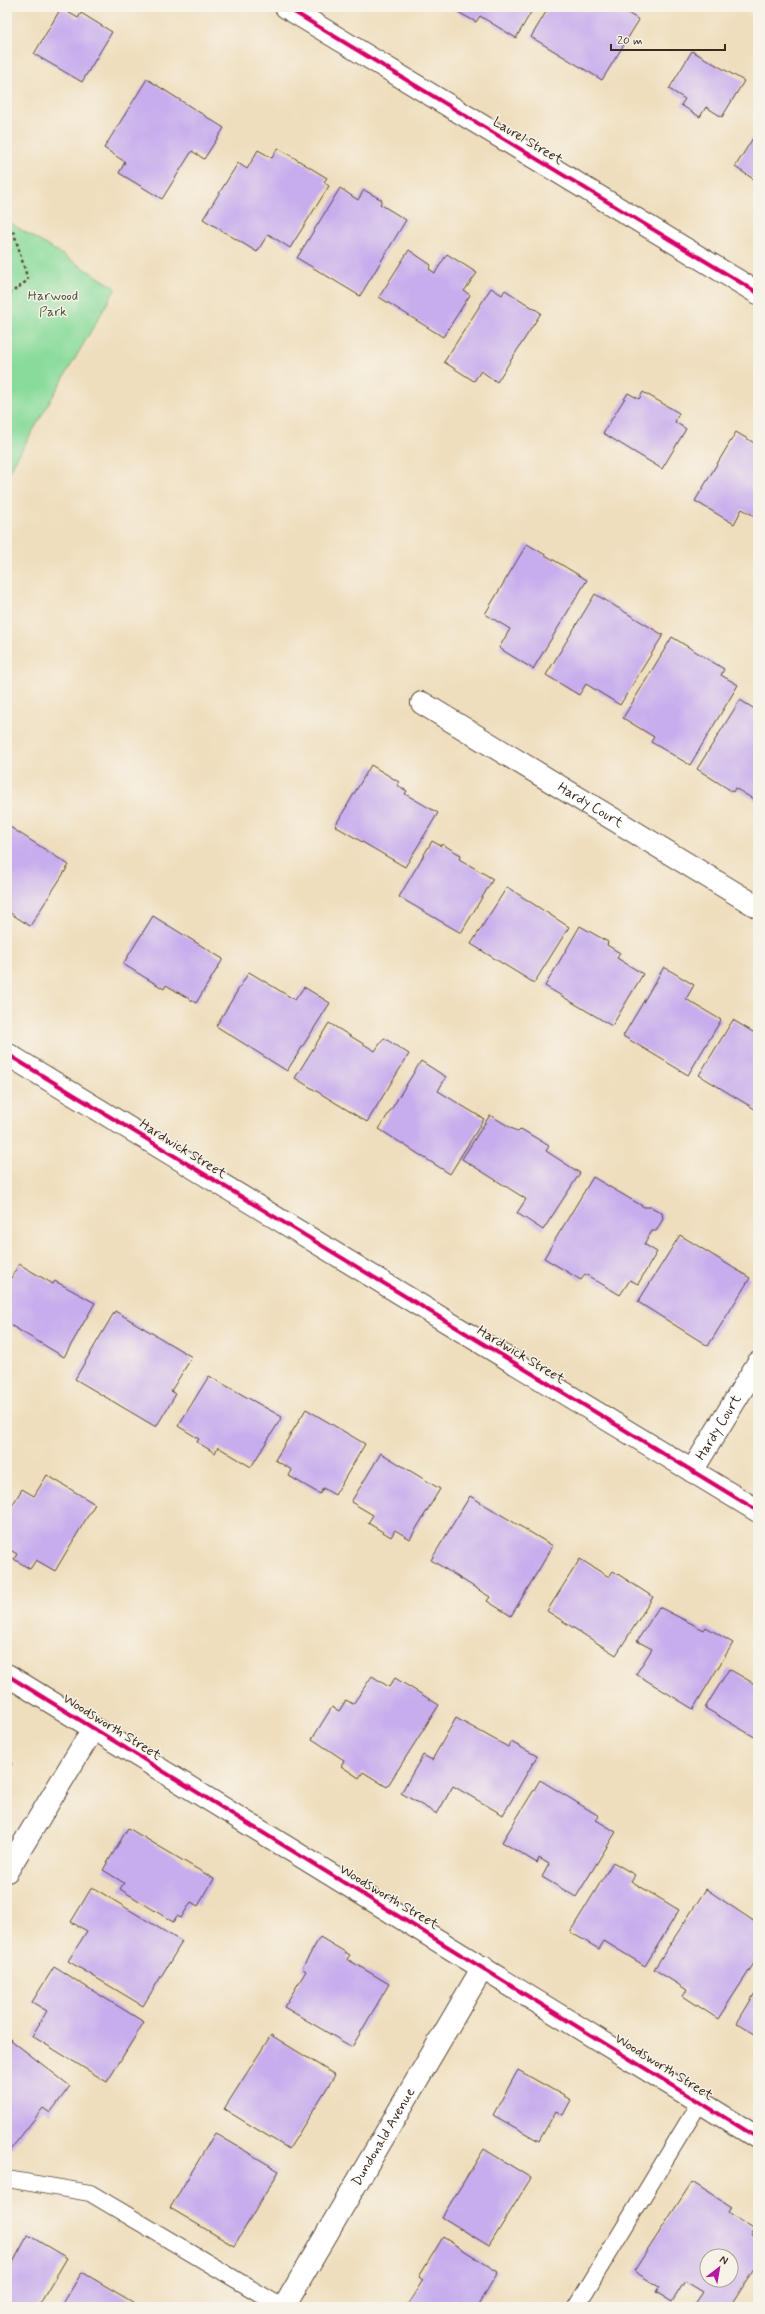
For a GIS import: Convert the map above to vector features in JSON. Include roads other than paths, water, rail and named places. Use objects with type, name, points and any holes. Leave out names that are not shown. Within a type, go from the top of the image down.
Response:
[{"type":"street","name":"Laurel Street","points":[[286,7],[758,293]]},
{"type":"street","name":"Hardy Court","points":[[422,703],[758,908]]},
{"type":"street","name":"Hardwick Street","points":[[7,1054],[758,1512]]},
{"type":"street","name":"Hardy Court","points":[[692,1471],[758,1363]]},
{"type":"street","name":"Woodsworth Street","points":[[7,1675],[483,1967],[758,2138]]},
{"type":"street","name":"Woodsworth Street","points":[[7,1871],[93,1729]]},
{"type":"street","name":"Dundonald Avenue","points":[[283,2307],[483,1967]]},
{"type":"lane","points":[[576,2307],[700,2102]]},
{"type":"lane","points":[[7,2179],[90,2193],[283,2307]]},
{"type":"park label","name":"Harwood Park","points":[[53,304]]}]
